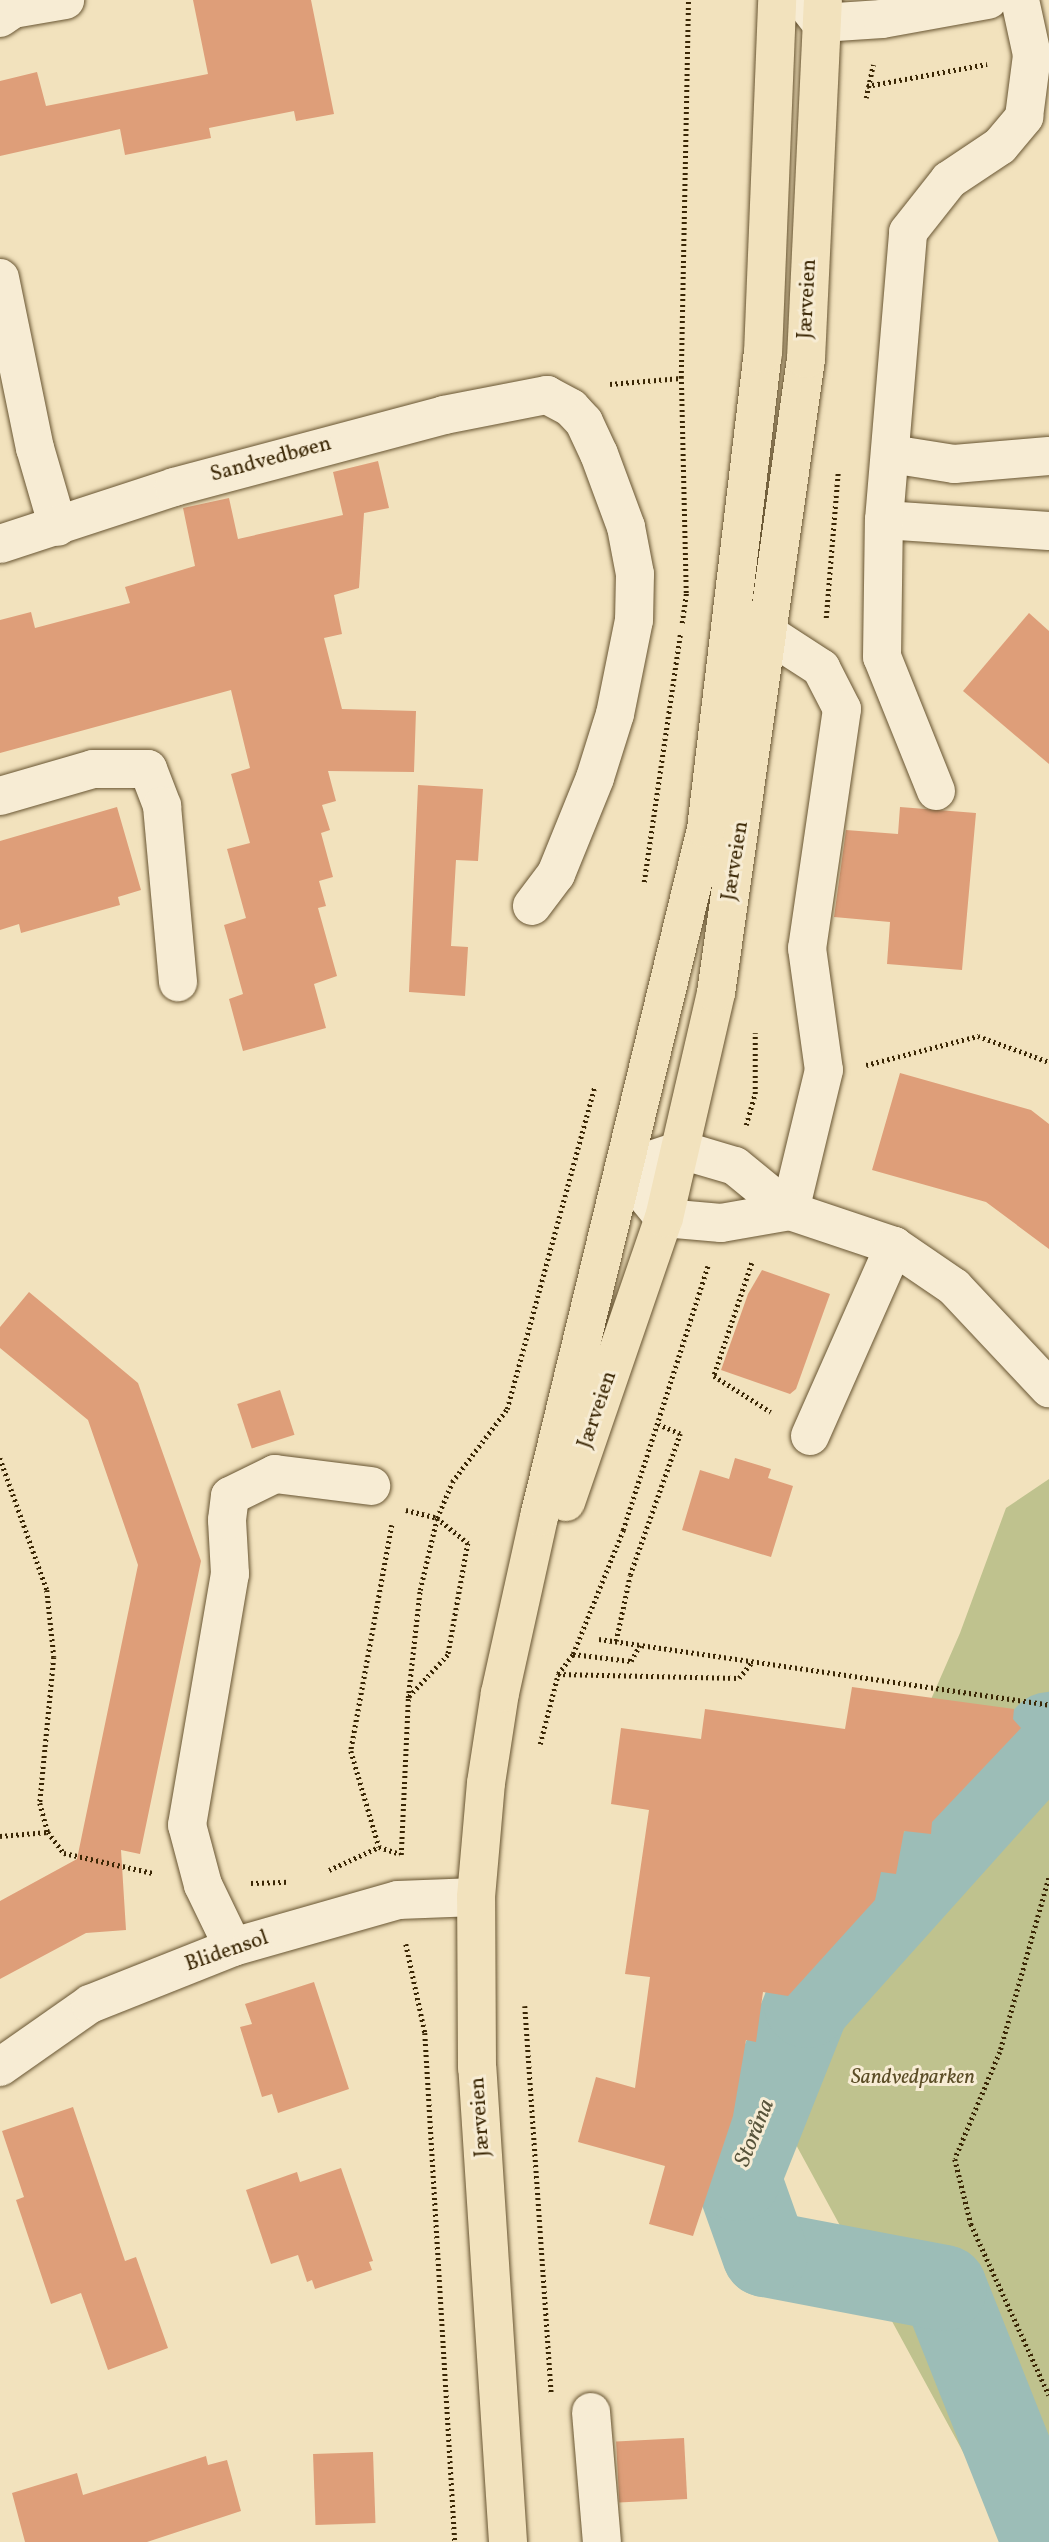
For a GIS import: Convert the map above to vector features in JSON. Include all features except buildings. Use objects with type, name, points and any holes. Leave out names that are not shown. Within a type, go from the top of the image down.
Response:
[{"type":"main road","name":"Jærveien","points":[[508,2542],[477,2068],[477,1896],[486,1783],[500,1693],[706,829],[763,354],[777,0]]},
{"type":"main road","name":"Jærveien","points":[[500,1693],[664,1218],[716,993],[770,635],[806,359],[816,8]]},
{"type":"street","points":[[0,18],[13,9],[65,0]]},
{"type":"street","points":[[816,8],[882,19],[988,0]]},
{"type":"street","points":[[936,791],[882,657],[884,520],[908,232],[949,180],[1000,146],[1024,117],[1032,55],[1020,0]]},
{"type":"street","points":[[0,278],[35,448],[58,527]]},
{"type":"street","name":"Sandvedbøen","points":[[0,544],[174,487],[348,439],[547,395],[571,408],[584,422],[599,454],[626,527],[634,597],[615,714],[595,778],[556,874],[532,906]]},
{"type":"street","points":[[891,454],[954,464],[1049,456]]},
{"type":"street","points":[[884,520],[1049,531]]},
{"type":"street","points":[[770,635],[821,668],[842,709],[807,948],[824,1070],[790,1211]]},
{"type":"street","points":[[0,796],[93,769],[148,769],[162,806],[178,982]]},
{"type":"street","points":[[790,1211],[721,1223],[664,1218],[624,1169],[681,1150],[735,1166],[790,1211],[894,1246],[954,1287],[1049,1388]]},
{"type":"street","points":[[810,1436],[894,1246]]},
{"type":"street","points":[[233,1947],[202,1885],[187,1825],[230,1574],[227,1520],[230,1496],[275,1474],[383,1497]]},
{"type":"street","name":"Blidensol","points":[[0,2067],[90,2004],[233,1947],[398,1900],[477,1896]]},
{"type":"street","points":[[590,2412],[602,2542]]},
{"type":"path","points":[[644,884],[686,593],[681,378],[688,0]]},
{"type":"path","points":[[867,86],[1032,55]]},
{"type":"path","points":[[824,1070],[874,1064],[978,1036],[1049,1062]]},
{"type":"path","points":[[455,2542],[425,2033],[398,1900],[408,1698],[420,1590],[437,1518],[452,1482],[507,1409],[598,1073]]},
{"type":"path","points":[[790,1211],[752,1263],[714,1376],[810,1436]]},
{"type":"path","points":[[538,1753],[558,1674],[573,1654],[659,1425],[712,1251]]},
{"type":"path","points":[[616,1641],[631,1575],[680,1434],[659,1425]]},
{"type":"path","points":[[0,1458],[47,1590],[54,1657],[40,1803],[48,1832],[64,1853],[202,1885],[292,1882]]},
{"type":"path","points":[[379,1847],[351,1751],[383,1497],[437,1518],[468,1543],[448,1655],[408,1698]]},
{"type":"path","points":[[599,1639],[1049,1705]]},
{"type":"path","points":[[573,1654],[631,1661],[640,1645]]},
{"type":"path","points":[[558,1674],[739,1678],[753,1661]]},
{"type":"path","points":[[0,1836],[48,1832]]},
{"type":"path","points":[[317,1876],[379,1847],[401,1854]]},
{"type":"path","points":[[1049,1878],[1000,2052],[955,2159],[971,2224],[1049,2395]]},
{"type":"path","points":[[524,1992],[551,2405]]},
{"type":"green space","name":"Sandvedparken","points":[[1049,1479],[1049,2542],[1012,2542],[763,2084],[960,1633],[1006,1508]]},
{"type":"waterway","name":"Storåna","points":[[1045,2542],[944,2288],[765,2254],[738,2178],[807,2005],[1049,1735]]}]
